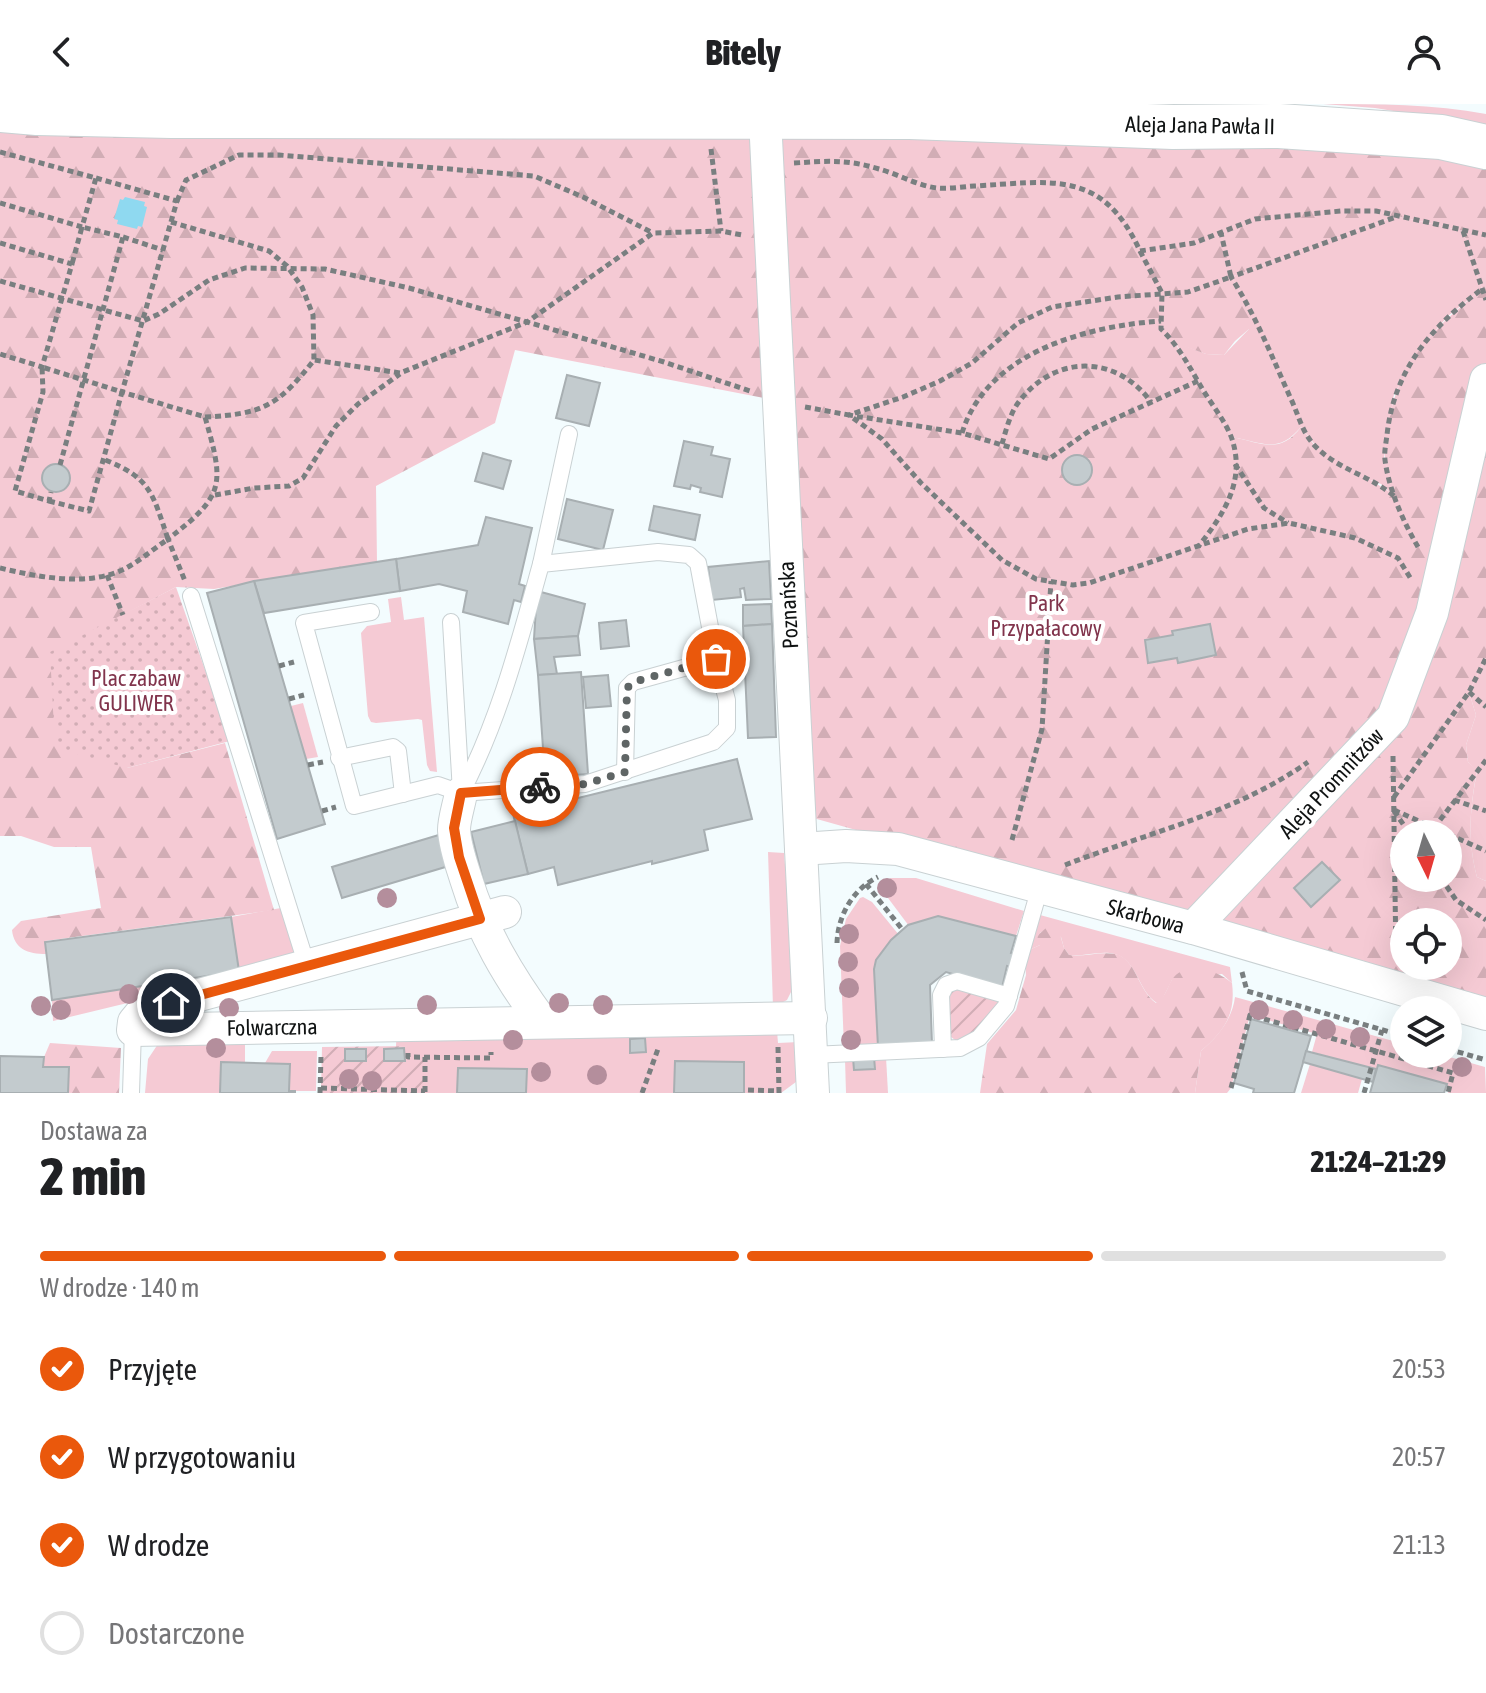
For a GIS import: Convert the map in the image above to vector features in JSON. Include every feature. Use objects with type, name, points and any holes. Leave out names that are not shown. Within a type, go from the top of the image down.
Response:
[{"type":"street","name":"Aleja Jana Pawła II","points":[[0,110],[171,116],[910,117],[1173,127],[1279,126],[1441,137],[1486,147]]},
{"type":"street","name":"Poznańska","points":[[765,118],[779,401],[793,848],[811,1018],[813,1093]]},
{"type":"street","name":"Aleja Promnitzów","points":[[1193,928],[1393,717],[1432,613],[1486,380]]},
{"type":"street","points":[[461,793],[454,828],[459,857],[492,916],[499,958],[542,1022]]},
{"type":"street","name":"Skarbowa","points":[[793,848],[846,846],[898,849],[1193,928],[1486,1014]]},
{"type":"street","name":"Folwarczna","points":[[492,916],[144,1010],[134,1022],[133,1030],[811,1018]]},
{"type":"lane","points":[[461,793],[482,753],[509,678],[541,564],[569,434]]},
{"type":"lane","points":[[371,612],[304,623],[331,760],[354,806],[438,785],[461,793],[585,784],[713,742],[722,735],[728,720],[727,700],[698,563],[689,555],[658,552],[541,564]]},
{"type":"lane","points":[[191,596],[307,966]]},
{"type":"lane","points":[[451,622],[461,793]]},
{"type":"lane","points":[[625,772],[627,688],[633,682],[716,659]]},
{"type":"lane","points":[[331,760],[393,747],[398,751],[403,794]]},
{"type":"lane","points":[[812,1055],[960,1048],[979,1038],[1000,1017],[1009,996],[1040,887]]},
{"type":"lane","points":[[943,1049],[941,995],[946,985],[957,981],[1009,996]]},
{"type":"lane","points":[[131,1093],[133,1030]]},
{"type":"path","points":[[711,117],[711,150],[721,231]]},
{"type":"path","points":[[0,152],[177,201]]},
{"type":"path","points":[[96,178],[42,367],[43,392],[15,491],[89,511],[177,201],[186,180],[239,155],[279,155],[534,176],[653,233],[721,231],[771,239]]},
{"type":"path","points":[[767,165],[845,160],[936,188],[1046,181],[1069,185],[1111,206],[1129,227],[1162,293],[1161,329],[1174,342],[1231,437],[1235,481],[1224,514],[1198,548]]},
{"type":"path","points":[[0,203],[163,250]]},
{"type":"path","points":[[1140,251],[1194,243],[1255,219],[1341,211],[1376,211],[1486,235]]},
{"type":"path","points":[[849,415],[940,381],[972,363],[1018,323],[1052,307],[1188,292],[1397,216]]},
{"type":"path","points":[[0,354],[205,417],[254,413],[283,396],[314,360],[313,315],[302,287],[289,269],[269,251],[171,222]]},
{"type":"path","points":[[1463,231],[1486,300]]},
{"type":"path","points":[[215,495],[289,486],[303,478],[336,426],[358,404],[400,373],[527,322],[653,233]]},
{"type":"path","points":[[1221,233],[1231,277],[1264,335],[1301,427],[1315,446],[1338,466],[1381,484],[1394,496]]},
{"type":"path","points":[[60,465],[123,237]]},
{"type":"path","points":[[0,243],[72,264]]},
{"type":"path","points":[[0,281],[143,321],[159,314],[209,280],[245,268],[325,269],[527,322],[664,362],[779,401],[962,433],[1049,459],[1092,429],[1198,381]]},
{"type":"path","points":[[1422,557],[1394,496],[1384,457],[1394,394],[1408,365],[1428,339],[1448,316],[1482,289]]},
{"type":"path","points":[[962,433],[968,413],[997,380],[1031,353],[1067,337],[1094,330],[1161,321]]},
{"type":"path","points":[[314,360],[400,373]]},
{"type":"path","points":[[1002,444],[1017,404],[1036,384],[1066,367],[1086,366],[1115,371],[1141,388],[1151,402]]},
{"type":"path","points":[[849,415],[882,439],[921,483],[1002,560],[1036,579],[1073,585],[1089,583],[1248,529],[1289,523]]},
{"type":"path","points":[[0,568],[31,575],[87,578],[107,575],[126,568],[168,539],[199,515],[215,495],[218,474],[216,455],[205,417]]},
{"type":"path","points":[[103,459],[126,468],[141,480],[152,497],[191,596]]},
{"type":"path","points":[[1235,464],[1264,508],[1289,523],[1355,538],[1398,558],[1432,613]]},
{"type":"path","points":[[49,501],[51,492]]},
{"type":"path","points":[[107,575],[123,615]]},
{"type":"path","points":[[1012,840],[1042,729],[1051,581]]},
{"type":"path","points":[[1394,798],[1469,692],[1486,658]]},
{"type":"path","points":[[1469,692],[1486,707]]},
{"type":"path","points":[[289,699],[305,695]]},
{"type":"path","points":[[1393,717],[1397,990]]},
{"type":"path","points":[[1040,887],[1044,873],[1216,812],[1276,784],[1313,758]]},
{"type":"path","points":[[308,765],[331,760]]},
{"type":"path","points":[[1440,820],[1486,760]]},
{"type":"path","points":[[1477,770],[1486,773]]},
{"type":"path","points":[[1454,800],[1486,811]]},
{"type":"path","points":[[1394,810],[1416,820]]},
{"type":"path","points":[[1394,810],[1401,820]]},
{"type":"path","points":[[1462,840],[1486,851]]},
{"type":"path","points":[[836,954],[837,932],[844,912],[866,884],[886,874]]},
{"type":"path","points":[[866,884],[902,929]]},
{"type":"path","points":[[1451,892],[1456,900],[1486,920]]},
{"type":"path","points":[[1240,967],[1247,991],[1390,1032]]},
{"type":"path","points":[[1231,1088],[1250,1015],[1453,1073],[1448,1093]]},
{"type":"path","points":[[642,1093],[658,1050],[657,1020]]},
{"type":"path","points":[[322,1026],[320,1091],[425,1092],[425,1057]]},
{"type":"path","points":[[1364,1093],[1382,1030]]},
{"type":"path","points":[[1462,1053],[1486,1060]]},
{"type":"path","points":[[748,1090],[779,1091]]},
{"type":"green space","points":[[1323,104],[1446,108],[1486,114],[1486,126],[1375,108]]},
{"type":"green space","name":"Park Przypałacowy","points":[[0,122],[1372,137],[1486,156],[1486,658],[1469,692],[1476,715],[1466,745],[1468,762],[1477,770],[1471,811],[1472,850],[1477,877],[1486,881],[1486,1007],[1462,1000],[1462,996],[1447,996],[799,814],[779,401],[515,350],[495,423],[376,486],[377,562],[214,589],[176,587],[123,615],[127,768],[225,743],[274,910],[45,941],[46,954],[33,953],[19,946],[13,936],[12,930],[21,921],[101,908],[91,847],[54,847],[21,836],[0,836]],"holes":[[[1397,216],[1463,231],[1482,289],[1447,319],[1418,351],[1398,389],[1391,410],[1385,452],[1393,494],[1359,473],[1338,466],[1315,446],[1301,427],[1285,442],[1277,444],[1261,444],[1231,437],[1175,343],[1206,354],[1224,355],[1249,329],[1249,306],[1231,277]]]},
{"type":"green space","points":[[1397,216],[1463,231],[1482,289],[1448,316],[1428,339],[1394,394],[1384,457],[1394,496],[1381,484],[1331,465],[1301,427],[1277,444],[1231,437],[1175,342],[1206,354],[1224,355],[1249,329],[1249,306],[1231,277]]},
{"type":"green space","name":"Plac zabaw GULIWER","points":[[176,587],[230,741],[127,768],[55,748],[50,652]]},
{"type":"green space","points":[[401,597],[404,620],[424,617],[437,772],[430,771],[427,765],[422,720],[376,723],[371,722],[368,716],[361,633],[367,626],[391,622],[388,599]]},
{"type":"green space","points":[[1486,658],[1486,881],[1477,877],[1472,850],[1471,811],[1477,771],[1468,762],[1466,745],[1476,715],[1469,692]]},
{"type":"green space","points":[[303,703],[318,757],[306,759],[291,706]]},
{"type":"green space","points":[[768,852],[784,853],[795,984],[787,1000],[773,1007]]},
{"type":"green space","points":[[891,878],[916,878],[1024,911],[1016,936],[938,916],[909,926],[882,890],[884,882]]},
{"type":"green space","points":[[863,897],[872,902],[899,935],[878,1047],[844,1048],[840,946],[846,919]]},
{"type":"green space","points":[[281,908],[297,958],[239,976],[53,1021],[52,1000],[238,971],[231,917]]},
{"type":"green space","points":[[1040,915],[1230,967],[1232,983],[1222,974],[1172,980],[1162,1000],[1157,1003],[1128,962],[1115,954],[1069,955],[1061,937],[1043,931],[1040,933],[1040,945],[1029,950]]},
{"type":"green space","points":[[1046,928],[1059,931],[1069,955],[1109,953],[1122,957],[1156,1003],[1174,977],[1187,969],[1211,971],[1232,983],[1232,1004],[1227,1022],[1201,1051],[1195,1093],[980,1093],[987,1044],[1016,1010],[1029,950],[1040,945],[1037,936]]},
{"type":"green space","points":[[954,987],[1002,999],[983,1026],[958,1042],[951,1037],[948,1011]]},
{"type":"green space","points":[[1235,997],[1390,1040],[1390,1068],[1462,1068],[1462,1060],[1485,1067],[1486,1093],[1448,1093],[1449,1086],[1378,1065],[1376,1069],[1312,1052],[1317,1034],[1250,1015],[1231,1088],[1227,1093],[1195,1093],[1201,1051],[1231,1013]]},
{"type":"green space","points":[[776,1019],[778,1043],[799,1042],[800,1079],[781,1093],[425,1093],[425,1057],[408,1057],[408,1046],[396,1046],[397,1025]]},
{"type":"green space","points":[[245,1035],[245,1063],[221,1062],[220,1093],[145,1093],[148,1059],[162,1038]]},
{"type":"green space","points":[[50,1043],[121,1048],[119,1093],[68,1093],[69,1067],[43,1067]]},
{"type":"green space","points":[[408,1046],[408,1057],[425,1057],[425,1093],[321,1093],[322,1047]]},
{"type":"green space","points":[[272,1051],[317,1051],[316,1091],[289,1091],[290,1064],[265,1063]]},
{"type":"green space","points":[[886,1057],[888,1093],[846,1093],[845,1059]]},
{"type":"green space","points":[[1310,1064],[1362,1079],[1358,1093],[1301,1093]]},
{"type":"water","points":[[125,197],[145,202],[144,206],[147,207],[142,227],[138,226],[137,229],[117,224],[118,220],[114,219],[120,199]]},
{"type":"building","points":[[567,375],[600,383],[589,426],[556,418]]},
{"type":"building","points":[[684,441],[713,447],[711,455],[730,459],[722,497],[700,492],[701,488],[691,485],[690,489],[674,486]]},
{"type":"building","points":[[483,453],[511,461],[503,489],[475,481]]},
{"type":"building","points":[[1077,455],[1088,459],[1092,470],[1088,481],[1077,485],[1066,481],[1062,470],[1066,459]]},
{"type":"building","points":[[56,464],[66,468],[70,478],[66,488],[56,492],[46,488],[42,478],[46,468]]},
{"type":"building","points":[[567,499],[613,510],[603,550],[558,539]]},
{"type":"building","points":[[654,506],[700,515],[695,540],[649,530]]},
{"type":"building","points":[[486,517],[532,528],[519,584],[525,586],[521,602],[514,600],[508,624],[463,612],[467,591],[439,584],[400,591],[396,559],[478,545]]},
{"type":"building","points":[[396,559],[400,591],[264,613],[254,581]]},
{"type":"building","points":[[769,561],[771,599],[746,600],[744,588],[740,589],[741,597],[712,600],[708,567]]},
{"type":"building","points":[[254,581],[325,824],[277,839],[207,593]]},
{"type":"building","points":[[541,592],[585,604],[578,636],[534,639],[536,607]]},
{"type":"building","points":[[771,604],[772,624],[743,626],[743,605]]},
{"type":"building","points":[[626,620],[629,646],[601,649],[599,623]]},
{"type":"building","points":[[772,624],[776,737],[748,738],[743,626]]},
{"type":"building","points":[[1210,624],[1216,655],[1178,663],[1177,658],[1148,663],[1145,640]]},
{"type":"building","points":[[578,636],[580,655],[554,657],[557,674],[538,675],[534,639]]},
{"type":"building","points":[[581,672],[588,774],[545,777],[538,675]]},
{"type":"building","points":[[608,675],[611,706],[586,708],[583,677]]},
{"type":"building","points":[[737,759],[752,819],[704,830],[708,850],[558,885],[554,867],[528,874],[513,814]]},
{"type":"building","points":[[515,821],[528,874],[484,884],[471,832]]},
{"type":"building","points":[[442,834],[452,865],[342,898],[332,867]]},
{"type":"building","points":[[1322,862],[1340,880],[1311,907],[1294,888]]},
{"type":"building","points":[[938,916],[1016,936],[1011,953],[1017,954],[1013,967],[1007,966],[1002,988],[946,972],[930,985],[932,1044],[878,1047],[876,960],[891,940],[908,925]]},
{"type":"building","points":[[231,917],[239,971],[52,1000],[45,942]]},
{"type":"building","points":[[1251,1019],[1311,1036],[1294,1093],[1253,1093],[1254,1089],[1234,1083]]},
{"type":"building","points":[[645,1038],[646,1052],[630,1053],[630,1039]]},
{"type":"building","points":[[404,1048],[405,1061],[384,1061],[384,1049]]},
{"type":"building","points":[[345,1049],[366,1049],[366,1061],[345,1061]]},
{"type":"building","points":[[1306,1051],[1376,1069],[1373,1082],[1303,1062]]},
{"type":"building","points":[[0,1056],[44,1057],[43,1067],[69,1067],[68,1093],[0,1093]]},
{"type":"building","points":[[874,1057],[875,1069],[854,1070],[853,1058]]},
{"type":"building","points":[[675,1061],[744,1062],[744,1093],[674,1093]]},
{"type":"building","points":[[221,1062],[290,1064],[289,1091],[295,1093],[220,1093]]},
{"type":"building","points":[[1378,1065],[1447,1084],[1444,1093],[1370,1093]]},
{"type":"building","points":[[458,1068],[527,1069],[526,1093],[457,1093]]},
{"type":"way so far","points":[[540,787],[585,784],[625,772],[627,688],[633,682],[716,659]]},
{"type":"route","points":[[171,1003],[480,919],[459,857],[454,828],[461,793],[540,787]]}]
